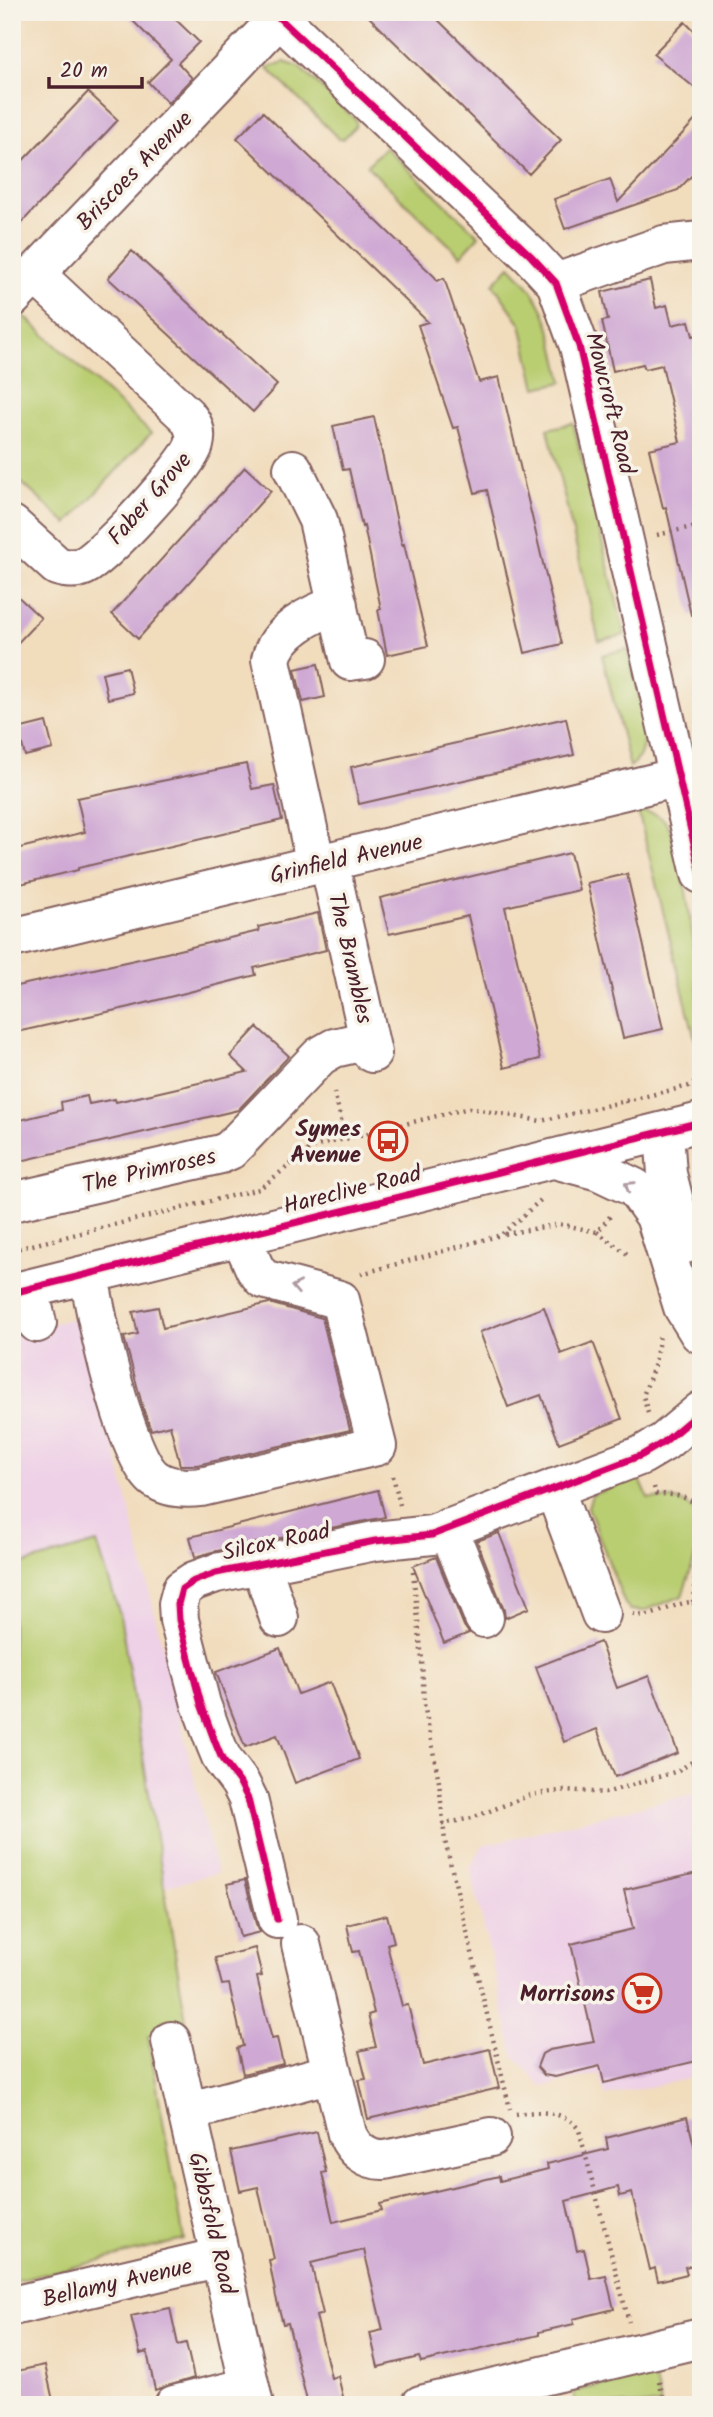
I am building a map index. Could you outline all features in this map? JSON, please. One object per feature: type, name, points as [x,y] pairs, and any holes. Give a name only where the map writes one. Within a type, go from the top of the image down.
[{"type":"street","name":"Mowcroft Road","points":[[279,14],[556,283],[579,346],[701,874]]},
{"type":"street","name":"Briscoes Avenue","points":[[24,286],[279,14]]},
{"type":"street","points":[[556,283],[664,245],[701,241]]},
{"type":"street","name":"Faber Grove","points":[[12,525],[57,566],[83,566],[101,554],[183,466],[194,447],[195,438],[194,428],[186,415],[24,286]]},
{"type":"street","points":[[293,469],[317,520],[351,661],[365,659]]},
{"type":"street","name":"The Brambles","points":[[338,605],[319,611],[301,622],[277,645],[271,660],[371,1047]]},
{"type":"street","name":"Grinfield Avenue","points":[[12,938],[680,777]]},
{"type":"street","name":"The Primroses","points":[[12,1202],[221,1154],[230,1150],[325,1053],[334,1048],[371,1047]]},
{"type":"street","name":"Hareclive Road","points":[[26,1302],[89,1275],[241,1237],[551,1177],[664,1132],[701,1122]]},
{"type":"street","points":[[664,1132],[667,1174],[700,1302],[700,1336]]},
{"type":"street","points":[[551,1177],[599,1171],[635,1188],[655,1216],[683,1307],[700,1336]]},
{"type":"street","points":[[89,1275],[94,1309],[135,1451],[154,1479],[184,1489],[201,1487],[377,1446],[347,1288],[263,1279],[255,1269],[241,1237]]},
{"type":"street","name":"Silcox Road","points":[[491,2137],[378,2160],[357,2150],[347,2134],[332,2073],[248,1799],[222,1759],[197,1692],[178,1611],[182,1589],[194,1581],[216,1573],[375,1541],[424,1537],[642,1455],[664,1442],[701,1412]]},
{"type":"street","points":[[554,1488],[601,1614]]},
{"type":"street","points":[[448,1528],[484,1618]]},
{"type":"street","name":"Silcox Road","points":[[261,1564],[279,1618]]},
{"type":"street","name":"Gibbsfold Road","points":[[171,2041],[252,2396]]},
{"type":"street","points":[[187,2112],[332,2073]]},
{"type":"street","name":"Bellamy Avenue","points":[[12,2306],[221,2258]]},
{"type":"street","points":[[422,2405],[701,2337]]},
{"type":"street","points":[[174,2405],[252,2396]]},
{"type":"path","points":[[625,542],[701,525]]},
{"type":"path","points":[[325,1053],[346,1139]]},
{"type":"path","points":[[626,1101],[689,1086],[701,1076]]},
{"type":"path","points":[[501,1235],[551,1177]]},
{"type":"path","points":[[597,1232],[615,1211]]},
{"type":"path","points":[[347,1288],[501,1235],[525,1228],[560,1224],[597,1232],[627,1252],[636,1263]]},
{"type":"path","points":[[648,1420],[643,1396],[654,1366],[660,1335],[658,1323]]},
{"type":"path","points":[[392,1467],[409,1537],[424,1704],[439,1782],[442,1824],[512,2115],[541,2111],[568,2119],[579,2130],[637,2353]]},
{"type":"path","points":[[701,1556],[695,1576],[693,1602],[701,1617]]},
{"type":"path","points":[[601,1614],[625,1611],[641,1617],[684,1602],[693,1602]]},
{"type":"path","points":[[442,1824],[472,1818],[530,1795],[566,1790],[605,1793],[678,1771],[701,1756]]},
{"type":"shaded area","points":[[83,1316],[217,1873],[164,1887],[187,2027],[148,2035],[184,2240],[12,2282],[12,1333]]},
{"type":"shaded area","points":[[701,1792],[701,2076],[605,2096],[599,2074],[542,2087],[514,2056],[470,1868],[483,1845]]},
{"type":"green space","points":[[284,62],[299,67],[356,120],[356,126],[343,139],[339,139],[267,68]]},
{"type":"green space","points":[[385,147],[479,236],[461,256],[367,166]]},
{"type":"green space","points":[[510,266],[534,294],[547,320],[563,382],[536,388],[521,324],[493,284]]},
{"type":"green space","points":[[21,313],[151,433],[67,524],[12,474],[12,322]]},
{"type":"green space","points":[[573,423],[625,635],[599,641],[548,429]]},
{"type":"green space","points":[[627,649],[639,694],[644,729],[639,757],[630,767],[602,655]]},
{"type":"green space","points":[[638,811],[654,814],[664,820],[679,858],[685,883],[698,988],[696,1043]]},
{"type":"green space","points":[[639,1477],[648,1498],[672,1499],[686,1504],[694,1512],[699,1534],[694,1561],[682,1596],[644,1611],[630,1610],[624,1602],[588,1507],[592,1495]]},
{"type":"green space","points":[[97,1543],[120,1615],[187,2027],[148,2036],[184,2240],[12,2282],[12,1567]]},
{"type":"green space","points":[[653,2372],[661,2405],[576,2405],[573,2392]]},
{"type":"building","points":[[124,12],[168,12],[199,42],[178,63],[192,78],[168,103],[148,82],[171,59]]},
{"type":"building","points":[[364,12],[430,12],[561,140],[529,174]]},
{"type":"building","points":[[685,22],[701,38],[701,93],[653,54]]},
{"type":"building","points":[[88,92],[118,120],[12,233],[12,172]]},
{"type":"building","points":[[263,112],[437,281],[444,278],[479,382],[499,377],[562,644],[525,653],[487,490],[475,493],[458,427],[453,428],[418,325],[428,322],[237,138]]},
{"type":"building","points":[[701,114],[701,166],[678,190],[565,229],[554,199],[610,179],[618,202]]},
{"type":"building","points":[[132,251],[277,385],[253,412],[108,278]]},
{"type":"building","points":[[650,280],[656,308],[667,305],[672,325],[689,321],[693,336],[701,334],[701,614],[691,615],[666,507],[663,508],[649,449],[680,442],[662,365],[645,369],[643,364],[613,371],[602,321],[608,320],[602,292]]},
{"type":"building","points":[[374,417],[402,545],[404,544],[428,646],[387,655],[378,610],[381,609],[364,526],[362,527],[349,469],[343,470],[333,426]]},
{"type":"building","points":[[245,467],[271,491],[138,639],[112,614]]},
{"type":"building","points":[[12,591],[41,618],[12,649]]},
{"type":"building","points":[[318,664],[325,697],[303,702],[295,669]]},
{"type":"building","points":[[127,667],[133,693],[108,699],[102,673]]},
{"type":"building","points":[[566,718],[574,755],[359,804],[351,767]]},
{"type":"building","points":[[46,722],[53,749],[25,756],[18,729]]},
{"type":"building","points":[[246,764],[252,789],[274,785],[282,820],[12,886],[12,850],[85,832],[77,798]]},
{"type":"building","points":[[570,853],[579,890],[505,907],[540,1059],[504,1068],[468,916],[389,934],[380,898]]},
{"type":"building","points":[[627,874],[663,1029],[623,1038],[587,883]]},
{"type":"building","points":[[318,913],[326,950],[254,968],[256,975],[12,1033],[12,987],[259,931],[258,927]]},
{"type":"building","points":[[257,1027],[289,1056],[238,1110],[12,1163],[12,1122],[62,1110],[61,1102],[87,1096],[89,1104],[115,1099],[116,1102],[247,1072],[230,1056]]},
{"type":"building","points":[[269,1303],[322,1318],[350,1430],[197,1465],[180,1465],[170,1425],[151,1430],[143,1408],[124,1337],[138,1334],[133,1312],[158,1307],[163,1328]]},
{"type":"building","points":[[544,1307],[561,1354],[593,1342],[622,1419],[559,1443],[541,1395],[508,1407],[480,1332]]},
{"type":"building","points":[[378,1490],[385,1517],[195,1557],[190,1537]]},
{"type":"building","points":[[499,1533],[529,1608],[505,1618],[477,1541]]},
{"type":"building","points":[[436,1557],[469,1633],[444,1643],[413,1566]]},
{"type":"building","points":[[600,1642],[617,1688],[649,1676],[678,1753],[615,1777],[597,1729],[564,1742],[536,1667]]},
{"type":"building","points":[[280,1648],[298,1694],[330,1682],[359,1759],[295,1783],[277,1735],[245,1747],[216,1672]]},
{"type":"building","name":"Morrisons","points":[[701,1872],[701,2060],[604,2083],[600,2066],[555,2077],[544,2075],[537,2067],[542,2054],[549,2050],[594,2042],[571,1944],[633,1929],[624,1890]]},
{"type":"building","points":[[245,1880],[260,1932],[240,1937],[227,1884]]},
{"type":"building","points":[[387,1915],[394,1942],[387,1944],[394,1975],[402,2006],[408,2005],[423,2065],[490,2049],[499,2088],[368,2119],[359,2080],[366,2079],[359,2051],[376,2047],[368,2015],[374,2013],[359,1951],[353,1952],[347,1925]]},
{"type":"building","points":[[255,1948],[262,1976],[257,1977],[264,2008],[272,2039],[277,2038],[283,2064],[243,2074],[237,2048],[243,2046],[229,1984],[222,1985],[215,1958]]},
{"type":"building","points":[[687,2117],[701,2173],[701,2263],[685,2267],[687,2274],[658,2281],[655,2268],[650,2270],[632,2193],[620,2196],[618,2187],[566,2201],[577,2251],[584,2249],[591,2279],[606,2276],[614,2309],[573,2319],[574,2324],[539,2332],[539,2335],[421,2362],[419,2357],[378,2367],[370,2333],[383,2330],[364,2250],[311,2263],[323,2314],[316,2316],[331,2378],[338,2376],[345,2405],[308,2405],[288,2323],[283,2324],[276,2297],[269,2260],[274,2259],[258,2187],[240,2191],[231,2151],[317,2132],[326,2172],[322,2173],[333,2222],[382,2210],[380,2204],[499,2176],[500,2181],[548,2169],[547,2164],[608,2149],[606,2138]]},
{"type":"building","points":[[170,2308],[178,2345],[186,2343],[194,2378],[155,2390],[147,2352],[140,2354],[131,2316]]},
{"type":"building","points":[[45,2365],[54,2405],[25,2405],[17,2371]]},
{"type":"cycle path","points":[[273,12],[531,256],[556,283],[579,346],[701,874]]},
{"type":"cycle path","points":[[12,1293],[701,1122]]},
{"type":"cycle path","points":[[277,1919],[248,1799],[222,1759],[201,1704],[179,1620],[178,1604],[182,1589],[194,1581],[216,1573],[375,1541],[432,1535],[642,1455],[664,1442],[701,1411]]},
{"type":"place","name":"Symes Avenue","points":[[388,1141]]},
{"type":"place","name":"Morrisons","points":[[642,1993]]}]
